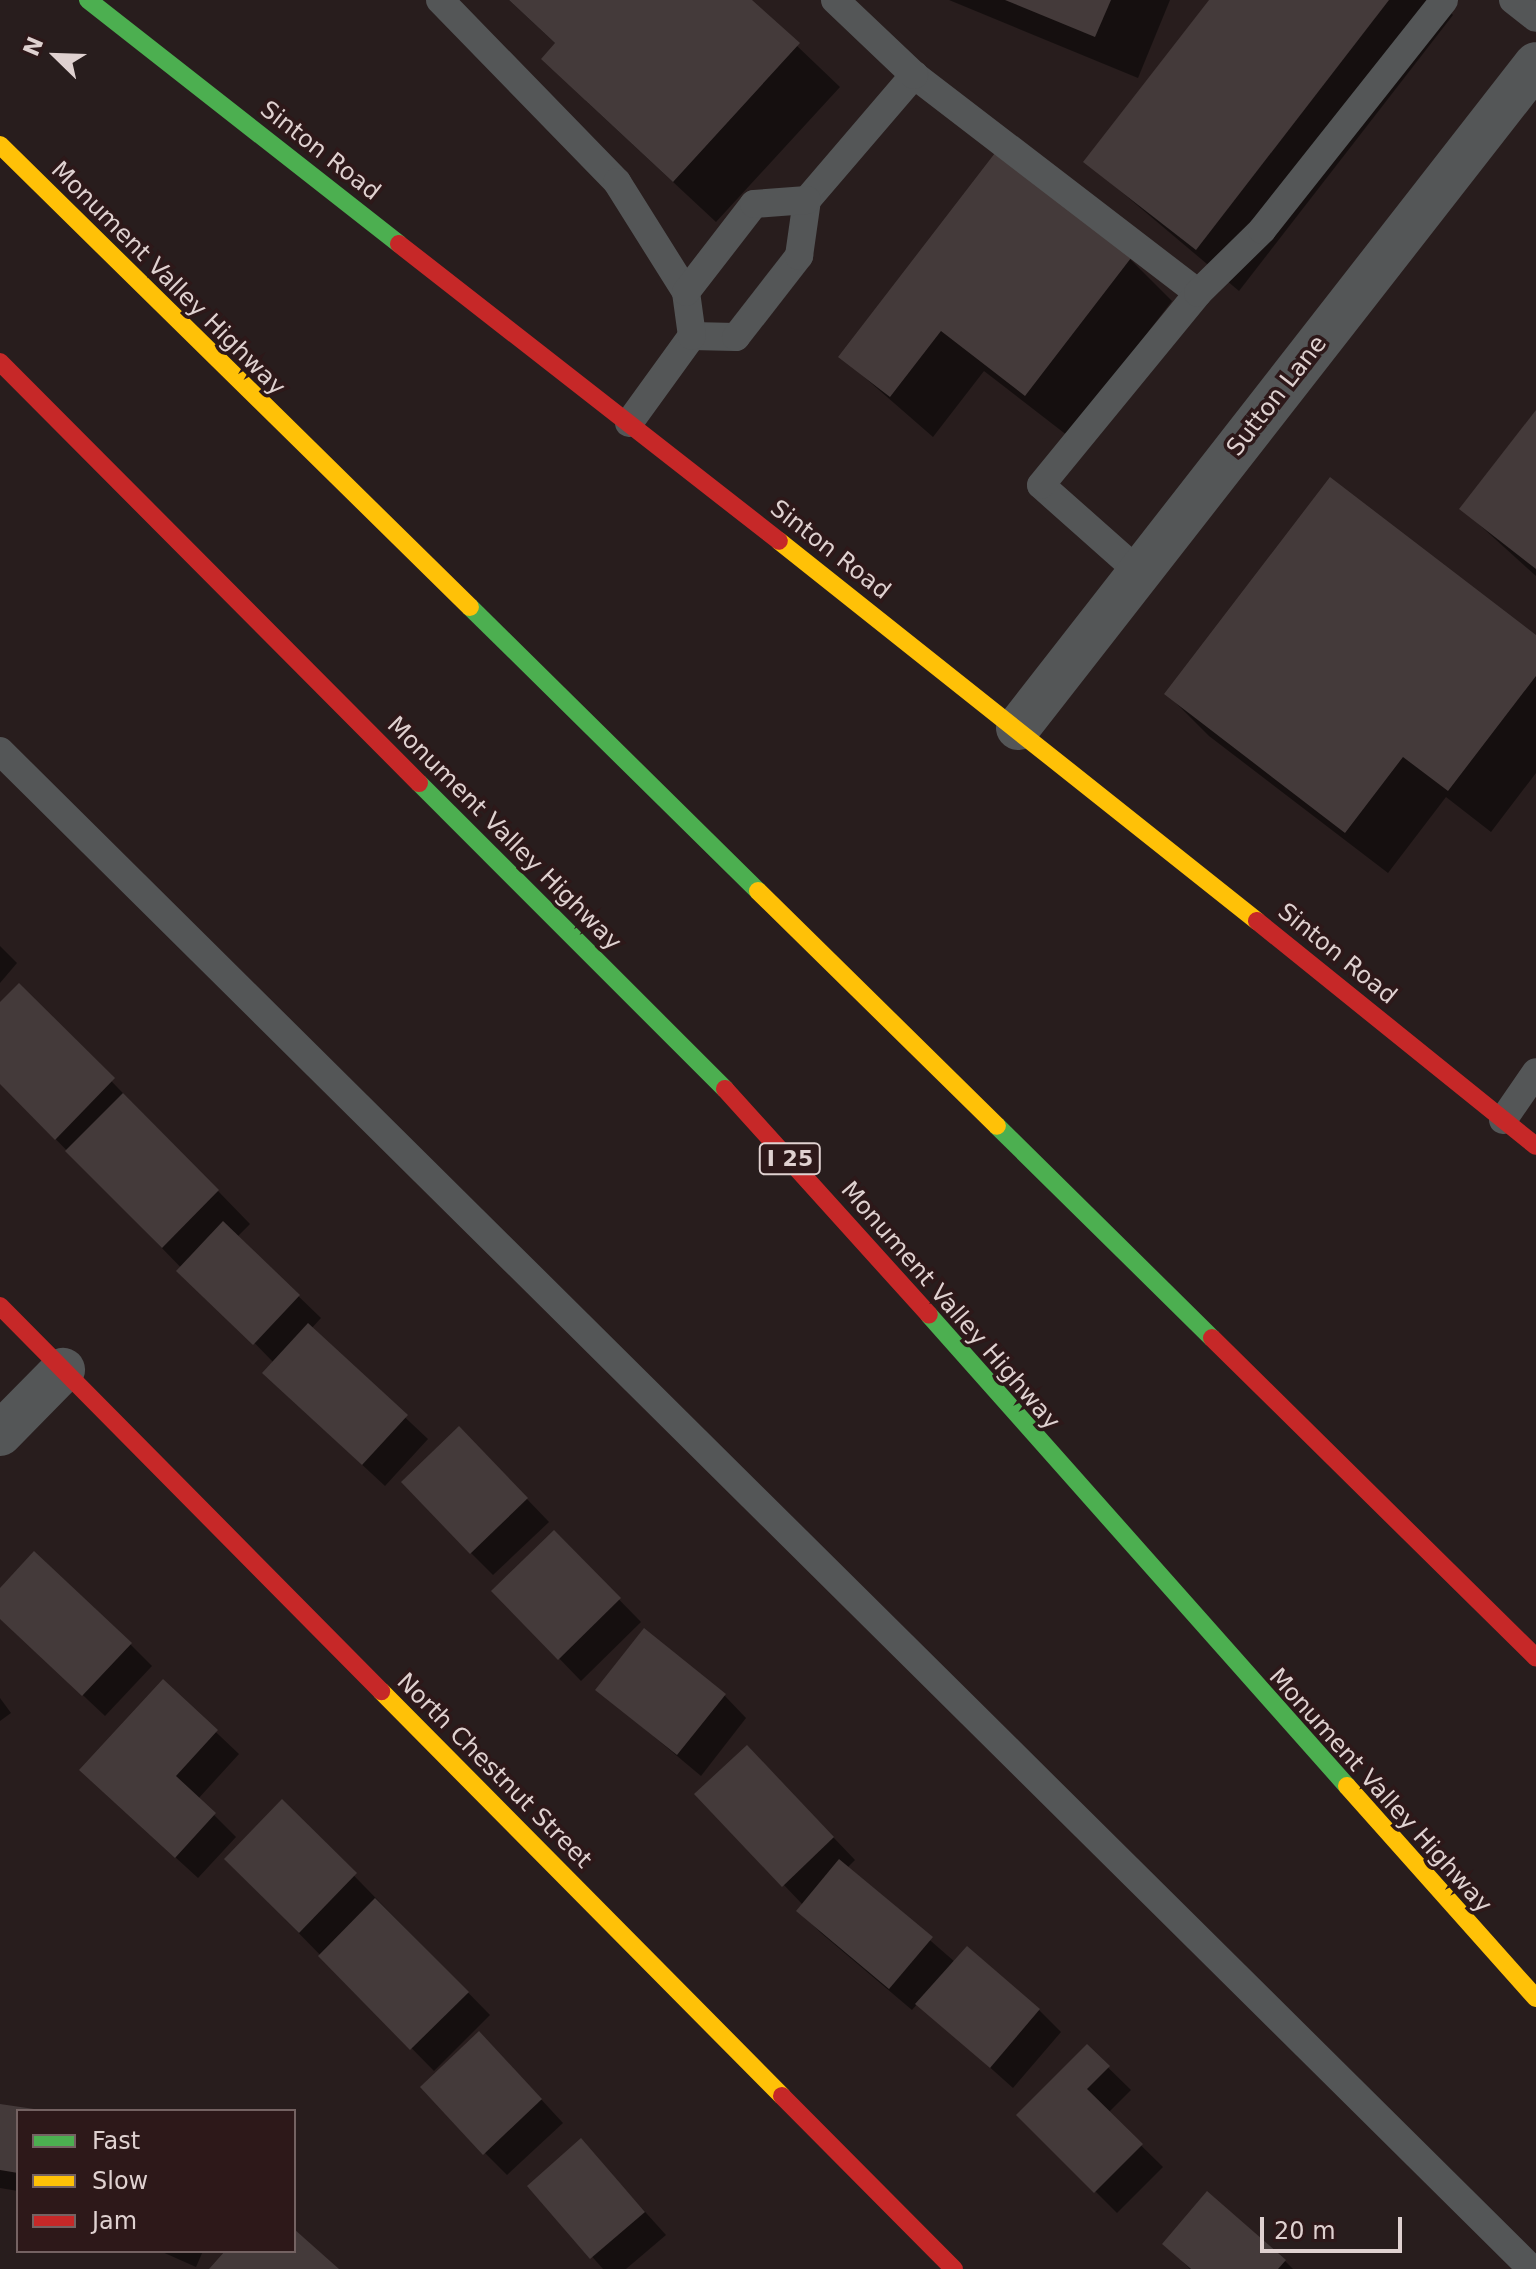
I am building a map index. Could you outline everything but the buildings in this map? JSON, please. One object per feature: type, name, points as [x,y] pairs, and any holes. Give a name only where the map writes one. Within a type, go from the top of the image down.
[{"type":"main road","name":"Sinton Road","points":[[88,0],[1018,728],[1536,1146]]},
{"type":"main road","name":"Monument Valley Highway","points":[[0,145],[1536,1657]]},
{"type":"main road","name":"Monument Valley Highway","points":[[0,362],[757,1122],[1536,1998]]},
{"type":"main road","name":"North Chestnut Street","points":[[0,1306],[954,2269]]},
{"type":"street","name":"Sutton Lane","points":[[1018,728],[1536,64]]},
{"type":"street","points":[[0,1434],[63,1370]]},
{"type":"lane","points":[[440,0],[617,182],[686,292],[692,336],[629,423]]},
{"type":"lane","points":[[835,0],[914,75],[1198,293]]},
{"type":"lane","points":[[1140,573],[1041,485],[1198,293],[1262,230],[1444,0]]},
{"type":"lane","points":[[1513,0],[1536,18]]},
{"type":"lane","points":[[692,336],[736,337],[799,256],[807,200],[914,75]]},
{"type":"lane","points":[[686,292],[754,204],[807,200]]},
{"type":"lane","points":[[0,751],[1532,2269]]},
{"type":"lane","points":[[1503,1120],[1536,1072]]},
{"type":"traffic: fast","points":[[88,0],[399,244]]},
{"type":"traffic: fast","points":[[470,607],[758,891]]},
{"type":"traffic: fast","points":[[419,783],[725,1089]]},
{"type":"traffic: fast","points":[[997,1126],[1212,1338]]},
{"type":"traffic: fast","points":[[929,1315],[1347,1786]]},
{"type":"traffic: slow","points":[[0,145],[470,607]]},
{"type":"traffic: slow","points":[[779,541],[1257,921]]},
{"type":"traffic: slow","points":[[758,891],[997,1126]]},
{"type":"traffic: slow","points":[[381,1691],[782,2096]]},
{"type":"traffic: slow","points":[[1347,1786],[1536,1998]]},
{"type":"traffic: jam","points":[[399,244],[779,541]]},
{"type":"traffic: jam","points":[[0,362],[419,783]]},
{"type":"traffic: jam","points":[[1257,921],[1536,1146]]},
{"type":"traffic: jam","points":[[725,1089],[929,1315]]},
{"type":"traffic: jam","points":[[0,1306],[381,1691]]},
{"type":"traffic: jam","points":[[1212,1338],[1536,1657]]},
{"type":"traffic: jam","points":[[782,2096],[954,2269]]}]
